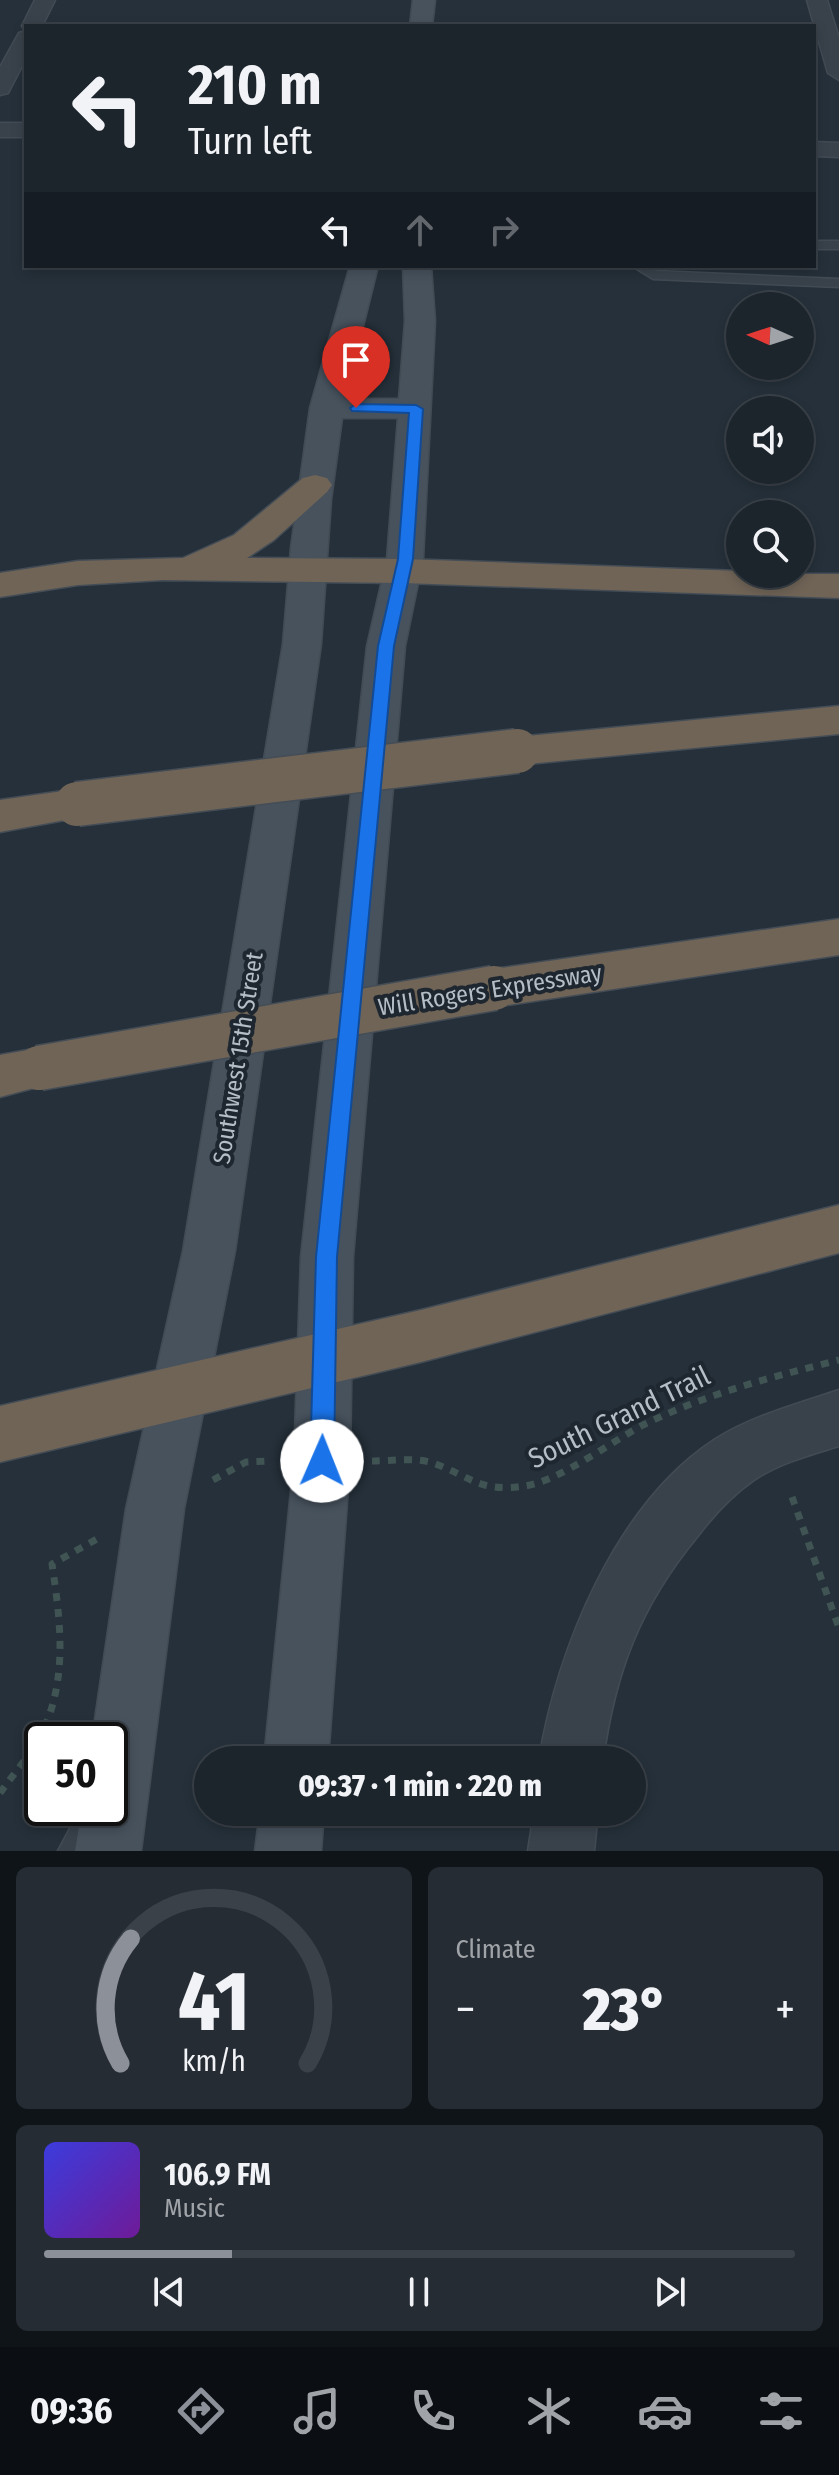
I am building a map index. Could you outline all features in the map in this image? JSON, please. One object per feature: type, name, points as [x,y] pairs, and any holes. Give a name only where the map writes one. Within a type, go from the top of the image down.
[{"type":"highway","points":[[163,569],[203,562],[238,548],[269,527],[315,485]]},
{"type":"highway","points":[[0,585],[78,573],[163,569],[403,571],[839,586]]},
{"type":"highway","points":[[0,816],[517,751],[839,720]]},
{"type":"highway","name":"Will Rogers Expressway","points":[[19,1072],[494,988],[839,937]]},
{"type":"highway","points":[[0,1434],[324,1359],[839,1229]]},
{"type":"main road","points":[[421,24],[424,0]]},
{"type":"main road","name":"Southwest 15th Street","points":[[119,1722],[155,1509],[209,1251],[297,675],[315,485],[326,408],[346,318],[363,268]]},
{"type":"main road","points":[[297,1746],[320,1498],[327,1257],[386,646],[403,571],[416,409],[420,321],[417,268]]},
{"type":"main road","points":[[326,408],[416,409]]},
{"type":"main road","name":"Southwest 15th Street","points":[[108,1826],[108,1851]]},
{"type":"main road","points":[[288,1851],[291,1826]]},
{"type":"street","points":[[33,24],[45,0]]},
{"type":"street","points":[[817,0],[839,73]]},
{"type":"street","points":[[0,88],[24,41]]},
{"type":"street","points":[[0,130],[24,130]]},
{"type":"street","points":[[816,149],[839,150]]},
{"type":"street","points":[[573,1746],[580,1699],[592,1657],[634,1569],[660,1534],[699,1491],[739,1457],[784,1436],[839,1418]]},
{"type":"street","points":[[561,1851],[564,1826]]},
{"type":"lane","points":[[816,245],[839,245]]},
{"type":"lane","points":[[641,268],[653,275],[839,283]]},
{"type":"lane","points":[[73,1851],[87,1826]]},
{"type":"path","name":"South Grand Trail","points":[[371,1461],[430,1462],[479,1486],[526,1486],[554,1475],[642,1426],[696,1401],[730,1388],[839,1360]]},
{"type":"path","points":[[200,1487],[246,1462],[276,1461]]},
{"type":"path","points":[[792,1497],[839,1628]]},
{"type":"path","points":[[0,1793],[39,1738],[53,1708],[60,1671],[62,1632],[52,1564],[83,1546]]},
{"type":"route","points":[[322,1461],[327,1257],[386,646],[405,559],[416,409],[356,408]]}]
